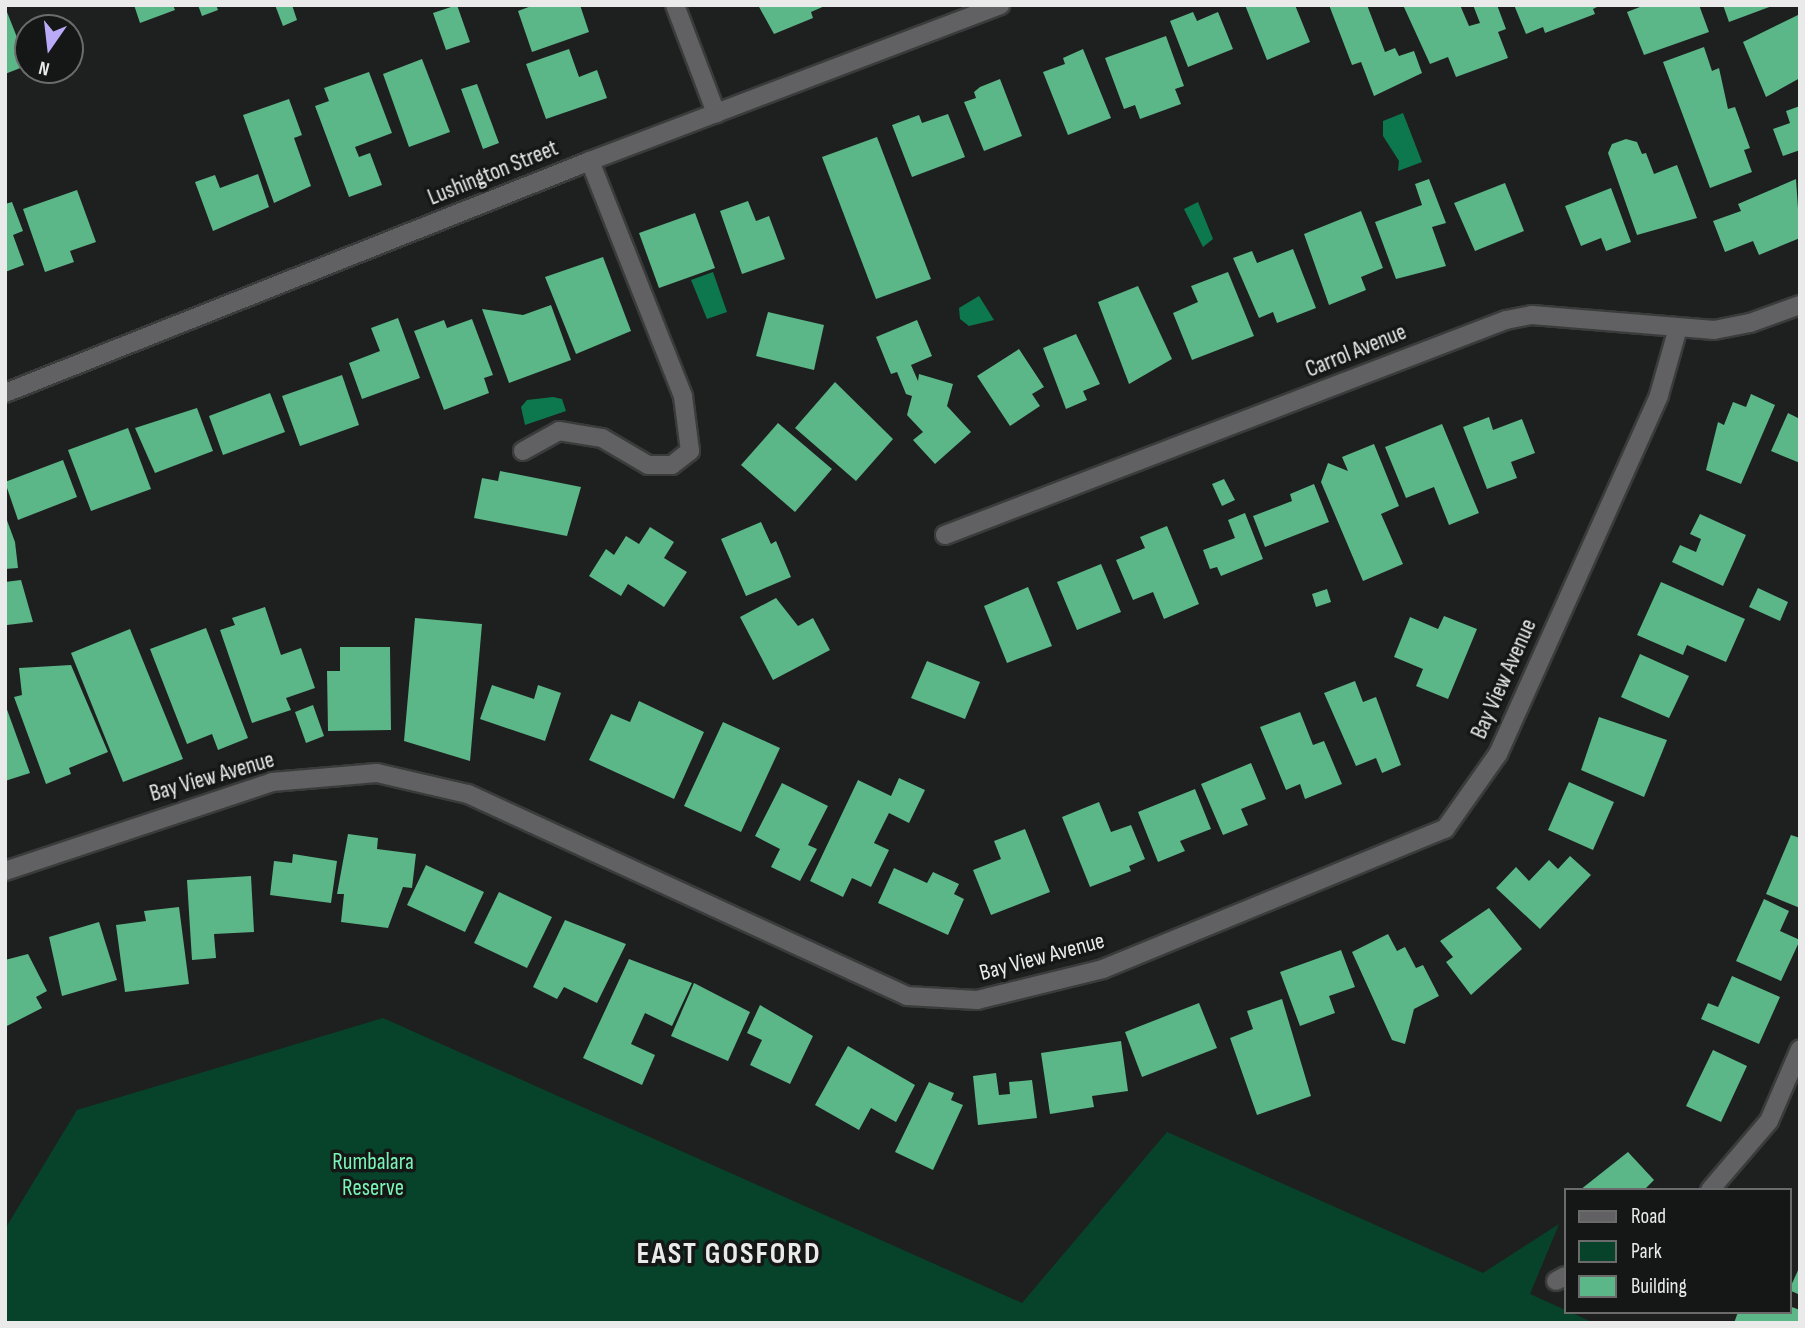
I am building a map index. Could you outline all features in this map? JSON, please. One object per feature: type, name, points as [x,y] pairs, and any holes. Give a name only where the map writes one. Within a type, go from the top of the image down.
[{"type":"street","points":[[675,5],[716,113]]},
{"type":"street","name":"Lushington Street","points":[[5,393],[590,161],[1000,5]]},
{"type":"street","points":[[523,451],[559,431],[602,438],[648,465],[672,465],[690,451],[683,396],[590,161]]},
{"type":"street","name":"Carrol Avenue","points":[[945,535],[1506,320],[1532,314],[1714,330],[1750,323],[1800,305]]},
{"type":"street","name":"Bay View Avenue","points":[[5,871],[272,782],[377,773],[468,794],[907,996],[977,1000],[1103,969],[1445,829],[1498,754],[1668,373],[1678,328]]},
{"type":"street","points":[[1712,1188],[1769,1121],[1800,1049]]},
{"type":"green space","name":"Rumbalara Reserve","points":[[383,1018],[1022,1303],[1167,1132],[1483,1273],[1559,1224],[1530,1294],[1563,1309],[1563,1314],[1574,1314],[1594,1323],[5,1323],[5,1229],[77,1110]]},
{"type":"shaded area","points":[[1403,113],[1422,162],[1398,171],[1399,161],[1383,136],[1383,121]]},
{"type":"shaded area","points":[[1198,202],[1213,239],[1203,247],[1184,209]]},
{"type":"shaded area","points":[[713,272],[727,312],[707,319],[691,280]]},
{"type":"shaded area","points":[[979,296],[994,320],[969,326],[960,319],[959,308]]},
{"type":"shaded area","points":[[553,397],[562,399],[566,411],[525,425],[521,407],[527,400]]},
{"type":"building","points":[[134,5],[173,5],[175,10],[140,23]]},
{"type":"building","points":[[198,5],[216,5],[218,10],[202,16]]},
{"type":"building","points":[[275,5],[292,5],[297,20],[283,26]]},
{"type":"building","points":[[457,5],[470,42],[446,50],[433,13]]},
{"type":"building","points":[[534,5],[580,5],[589,32],[532,52],[518,11]]},
{"type":"building","points":[[758,5],[827,5],[811,12],[813,18],[774,34]]},
{"type":"building","points":[[1245,5],[1295,5],[1310,42],[1267,60]]},
{"type":"building","points":[[1329,5],[1367,5],[1385,52],[1395,48],[1399,56],[1414,51],[1422,73],[1374,96],[1361,62],[1352,65]]},
{"type":"building","points":[[1403,5],[1460,5],[1469,26],[1480,23],[1473,5],[1497,5],[1506,29],[1498,32],[1508,58],[1456,77],[1448,57],[1430,64]]},
{"type":"building","points":[[1514,5],[1601,5],[1593,9],[1595,14],[1545,33],[1543,27],[1526,34]]},
{"type":"building","points":[[1645,5],[1699,5],[1709,32],[1644,55],[1627,12]]},
{"type":"building","points":[[1723,5],[1772,5],[1772,6],[1729,22]]},
{"type":"building","points":[[5,7],[14,30],[14,70],[5,74]]},
{"type":"building","points":[[1193,12],[1197,21],[1218,12],[1233,49],[1188,67],[1170,21]]},
{"type":"building","points":[[1800,14],[1800,78],[1766,97],[1743,42]]},
{"type":"building","points":[[1166,36],[1184,86],[1175,89],[1181,104],[1140,119],[1135,105],[1124,109],[1105,58]]},
{"type":"building","points":[[1704,47],[1712,71],[1719,68],[1728,109],[1735,107],[1750,148],[1744,150],[1752,172],[1710,188],[1663,62]]},
{"type":"building","points":[[569,49],[579,77],[597,70],[607,98],[546,119],[526,64]]},
{"type":"building","points":[[1083,49],[1111,118],[1068,135],[1043,72],[1065,64],[1063,58]]},
{"type":"building","points":[[422,59],[450,132],[409,147],[383,74]]},
{"type":"building","points":[[369,72],[392,133],[355,147],[359,157],[370,153],[382,185],[349,197],[315,106],[329,101],[324,88]]},
{"type":"building","points":[[1000,79],[1022,136],[984,151],[964,102],[976,98],[974,92],[980,87]]},
{"type":"building","points":[[477,84],[499,143],[483,149],[461,89]]},
{"type":"building","points":[[289,99],[302,135],[294,138],[311,186],[274,203],[243,115]]},
{"type":"building","points":[[1800,106],[1800,150],[1783,156],[1773,129],[1790,123],[1786,111]]},
{"type":"building","points":[[948,114],[965,157],[912,177],[892,125],[919,115],[922,123]]},
{"type":"building","points":[[877,137],[931,279],[876,299],[822,157]]},
{"type":"building","points":[[1626,139],[1637,142],[1642,154],[1646,153],[1654,174],[1677,165],[1697,218],[1637,235],[1608,153],[1612,144]]},
{"type":"building","points":[[258,174],[269,207],[213,231],[195,182],[215,175],[220,188]]},
{"type":"building","points":[[1429,179],[1446,223],[1432,227],[1446,266],[1396,279],[1375,222],[1422,205],[1415,184]]},
{"type":"building","points":[[1796,179],[1800,238],[1759,255],[1753,241],[1725,252],[1713,221],[1741,211],[1738,204]]},
{"type":"building","points":[[1505,183],[1524,231],[1475,251],[1454,203]]},
{"type":"building","points":[[1611,188],[1631,242],[1606,251],[1601,238],[1581,246],[1565,206]]},
{"type":"building","points":[[77,190],[96,242],[70,251],[74,262],[45,272],[23,209]]},
{"type":"building","points":[[748,201],[756,221],[769,216],[785,259],[742,274],[720,211]]},
{"type":"building","points":[[12,202],[23,231],[13,235],[24,265],[5,272],[5,204]]},
{"type":"building","points":[[1361,211],[1383,268],[1361,277],[1366,290],[1329,305],[1304,234]]},
{"type":"building","points":[[695,213],[715,268],[659,288],[639,233]]},
{"type":"building","points":[[1293,249],[1316,308],[1277,323],[1273,312],[1259,318],[1233,258],[1252,251],[1257,263]]},
{"type":"building","points":[[603,257],[631,331],[576,354],[545,277]]},
{"type":"building","points":[[1228,272],[1254,336],[1192,360],[1173,313],[1198,302],[1191,286]]},
{"type":"building","points":[[1138,286],[1172,359],[1129,384],[1098,302]]},
{"type":"building","points":[[551,305],[571,360],[509,383],[482,309],[523,315]]},
{"type":"building","points":[[768,312],[824,325],[814,370],[756,356]]},
{"type":"building","points":[[398,318],[420,378],[362,399],[349,363],[380,351],[371,328]]},
{"type":"building","points":[[472,319],[493,375],[484,378],[489,393],[444,410],[414,331],[444,320],[447,328]]},
{"type":"building","points":[[917,320],[932,356],[911,365],[918,381],[919,374],[953,384],[947,406],[971,432],[935,464],[913,440],[923,432],[907,415],[912,396],[906,394],[897,372],[891,374],[876,337]]},
{"type":"building","points":[[1076,334],[1100,384],[1083,391],[1087,400],[1066,409],[1043,348]]},
{"type":"building","points":[[1019,349],[1044,387],[1032,394],[1040,406],[1010,426],[977,376]]},
{"type":"building","points":[[342,375],[359,425],[300,446],[282,396]]},
{"type":"building","points":[[835,382],[893,439],[856,481],[795,428]]},
{"type":"building","points":[[270,393],[285,432],[223,455],[209,416]]},
{"type":"building","points":[[1751,394],[1775,405],[1741,484],[1706,470],[1718,422],[1724,425],[1733,402],[1746,407]]},
{"type":"building","points":[[197,408],[213,451],[155,473],[135,428]]},
{"type":"building","points":[[1788,413],[1800,419],[1800,463],[1771,451]]},
{"type":"building","points":[[1489,417],[1493,430],[1522,419],[1535,453],[1511,462],[1517,478],[1487,489],[1463,427]]},
{"type":"building","points":[[778,423],[832,469],[795,512],[741,465]]},
{"type":"building","points":[[1442,424],[1479,513],[1449,525],[1434,487],[1406,498],[1385,447]]},
{"type":"building","points":[[128,428],[151,489],[91,511],[68,450]]},
{"type":"building","points":[[1374,444],[1399,506],[1381,514],[1403,564],[1363,581],[1321,482],[1328,463],[1348,471],[1342,457]]},
{"type":"building","points":[[63,460],[77,497],[18,520],[5,482]]},
{"type":"building","points":[[500,471],[581,487],[567,536],[474,518],[482,478],[498,481]]},
{"type":"building","points":[[1224,479],[1235,500],[1222,506],[1212,484]]},
{"type":"building","points":[[1314,484],[1329,522],[1265,547],[1253,516],[1292,501],[1290,494]]},
{"type":"building","points":[[1245,513],[1263,559],[1221,576],[1217,567],[1210,569],[1203,550],[1235,538],[1228,520]]},
{"type":"building","points":[[1700,514],[1746,535],[1723,586],[1672,562],[1680,545],[1696,552],[1701,539],[1690,534]]},
{"type":"building","points":[[5,515],[15,542],[18,568],[5,569]]},
{"type":"building","points":[[761,522],[771,544],[776,541],[791,577],[746,596],[721,539]]},
{"type":"building","points":[[1167,526],[1199,604],[1164,619],[1153,592],[1133,600],[1116,560],[1145,548],[1140,537]]},
{"type":"building","points":[[650,527],[674,542],[664,558],[687,572],[664,607],[628,584],[621,596],[589,576],[606,549],[614,555],[626,536],[639,544]]},
{"type":"building","points":[[1101,564],[1121,612],[1077,630],[1057,582]]},
{"type":"building","points":[[21,580],[33,622],[7,625],[5,582]]},
{"type":"building","points":[[1661,582],[1745,619],[1726,662],[1687,645],[1683,655],[1637,635]]},
{"type":"building","points":[[1028,587],[1052,646],[1007,663],[984,606]]},
{"type":"building","points":[[1758,588],[1788,602],[1780,621],[1749,607]]},
{"type":"building","points":[[1327,589],[1331,602],[1316,607],[1312,594]]},
{"type":"building","points":[[776,598],[798,626],[813,618],[830,650],[773,680],[740,617]]},
{"type":"building","points":[[265,607],[281,655],[301,648],[315,688],[286,698],[291,710],[252,723],[220,630],[235,625],[232,618]]},
{"type":"building","points":[[1444,616],[1477,629],[1448,699],[1416,686],[1423,669],[1394,657],[1410,617],[1438,629]]},
{"type":"building","points":[[415,618],[482,624],[470,761],[404,741]]},
{"type":"building","points":[[206,628],[248,738],[218,750],[212,734],[187,744],[150,649]]},
{"type":"building","points":[[130,629],[183,759],[123,782],[71,653]]},
{"type":"building","points":[[340,647],[390,647],[391,730],[328,731],[327,671],[340,671]]},
{"type":"building","points":[[1640,654],[1689,676],[1669,718],[1621,697]]},
{"type":"building","points":[[927,661],[980,682],[965,719],[911,698]]},
{"type":"building","points":[[71,665],[108,752],[69,768],[71,774],[46,784],[14,697],[22,695],[19,668]]},
{"type":"building","points":[[1355,681],[1363,702],[1376,697],[1401,765],[1382,773],[1376,758],[1356,766],[1324,693]]},
{"type":"building","points":[[492,685],[534,699],[538,685],[561,693],[545,741],[480,719]]},
{"type":"building","points":[[639,701],[704,732],[674,799],[589,760],[611,714],[630,722]]},
{"type":"building","points":[[5,704],[30,773],[5,781]]},
{"type":"building","points":[[313,705],[324,736],[306,743],[295,712]]},
{"type":"building","points":[[1300,712],[1313,745],[1324,741],[1342,784],[1305,799],[1300,784],[1286,790],[1260,727]]},
{"type":"building","points":[[1599,717],[1667,740],[1644,797],[1581,770]]},
{"type":"building","points":[[723,722],[780,748],[741,832],[684,806]]},
{"type":"building","points":[[1251,763],[1266,799],[1241,809],[1248,825],[1223,835],[1201,784]]},
{"type":"building","points":[[899,778],[925,790],[909,823],[889,813],[874,843],[889,850],[871,887],[852,878],[843,897],[810,881],[858,780],[891,796]]},
{"type":"building","points":[[1569,782],[1614,802],[1593,850],[1548,830]]},
{"type":"building","points":[[782,783],[828,806],[808,845],[817,849],[800,881],[771,867],[780,849],[755,836]]},
{"type":"building","points":[[1195,789],[1211,829],[1180,841],[1185,851],[1158,862],[1138,812]]},
{"type":"building","points":[[1099,802],[1111,832],[1131,825],[1145,859],[1129,866],[1131,871],[1090,887],[1062,817]]},
{"type":"building","points":[[1025,829],[1050,892],[991,915],[973,870],[1001,859],[994,841]]},
{"type":"building","points":[[348,834],[378,838],[377,849],[416,854],[412,888],[403,887],[388,928],[341,922],[344,894],[337,894]]},
{"type":"building","points":[[1791,835],[1800,838],[1800,908],[1766,894]]},
{"type":"building","points":[[293,854],[337,861],[331,903],[270,895],[274,861],[292,863]]},
{"type":"building","points":[[1570,856],[1591,875],[1540,929],[1496,888],[1516,867],[1529,881],[1549,860],[1558,869]]},
{"type":"building","points":[[426,865],[484,892],[465,932],[407,905]]},
{"type":"building","points":[[894,868],[927,883],[933,872],[959,884],[954,894],[964,899],[948,935],[878,903]]},
{"type":"building","points":[[251,876],[254,932],[214,934],[216,958],[192,960],[187,880]]},
{"type":"building","points":[[499,892],[552,917],[527,968],[474,943]]},
{"type":"building","points":[[1764,899],[1789,911],[1780,931],[1800,940],[1781,981],[1736,961]]},
{"type":"building","points":[[179,907],[189,984],[125,992],[116,925],[146,921],[144,911]]},
{"type":"building","points":[[1489,908],[1522,949],[1471,995],[1446,962],[1453,957],[1440,941]]},
{"type":"building","points":[[565,920],[626,944],[597,1003],[564,987],[557,999],[533,987]]},
{"type":"building","points":[[99,922],[117,980],[62,996],[49,937]]},
{"type":"building","points":[[1388,934],[1397,951],[1405,947],[1416,968],[1423,965],[1439,996],[1414,1009],[1405,1044],[1392,1040],[1352,952]]},
{"type":"building","points":[[1341,950],[1355,987],[1329,996],[1335,1013],[1300,1026],[1280,972]]},
{"type":"building","points":[[28,954],[47,991],[36,997],[42,1008],[5,1027],[5,960]]},
{"type":"building","points":[[629,959],[692,983],[672,1026],[645,1013],[631,1044],[655,1055],[642,1085],[583,1058]]},
{"type":"building","points":[[1732,976],[1780,997],[1759,1044],[1701,1019],[1708,1003],[1718,1007]]},
{"type":"building","points":[[694,983],[750,1012],[728,1061],[671,1036]]},
{"type":"building","points":[[1282,999],[1311,1096],[1257,1115],[1230,1038],[1253,1029],[1247,1011]]},
{"type":"building","points":[[1199,1003],[1217,1048],[1142,1077],[1125,1032]]},
{"type":"building","points":[[760,1005],[813,1036],[790,1084],[750,1065],[762,1040],[747,1033]]},
{"type":"building","points":[[1121,1041],[1128,1091],[1092,1096],[1094,1107],[1050,1114],[1041,1053]]},
{"type":"building","points":[[848,1046],[915,1085],[896,1122],[871,1108],[859,1130],[815,1105]]},
{"type":"building","points":[[1713,1050],[1747,1066],[1721,1122],[1686,1106]]},
{"type":"building","points":[[996,1073],[999,1095],[1010,1094],[1009,1082],[1032,1080],[1037,1118],[978,1125],[973,1076]]},
{"type":"building","points":[[929,1082],[954,1093],[951,1100],[963,1105],[933,1170],[895,1152]]},
{"type":"building","points":[[1628,1152],[1654,1180],[1646,1188],[1583,1188]]},
{"type":"building","points":[[1800,1266],[1800,1295],[1791,1291]]},
{"type":"building","points":[[1791,1307],[1800,1310],[1800,1323],[1734,1323],[1737,1314],[1791,1314]]},
{"type":"district","name":"EAST GOSFORD","points":[[729,1254]]}]
